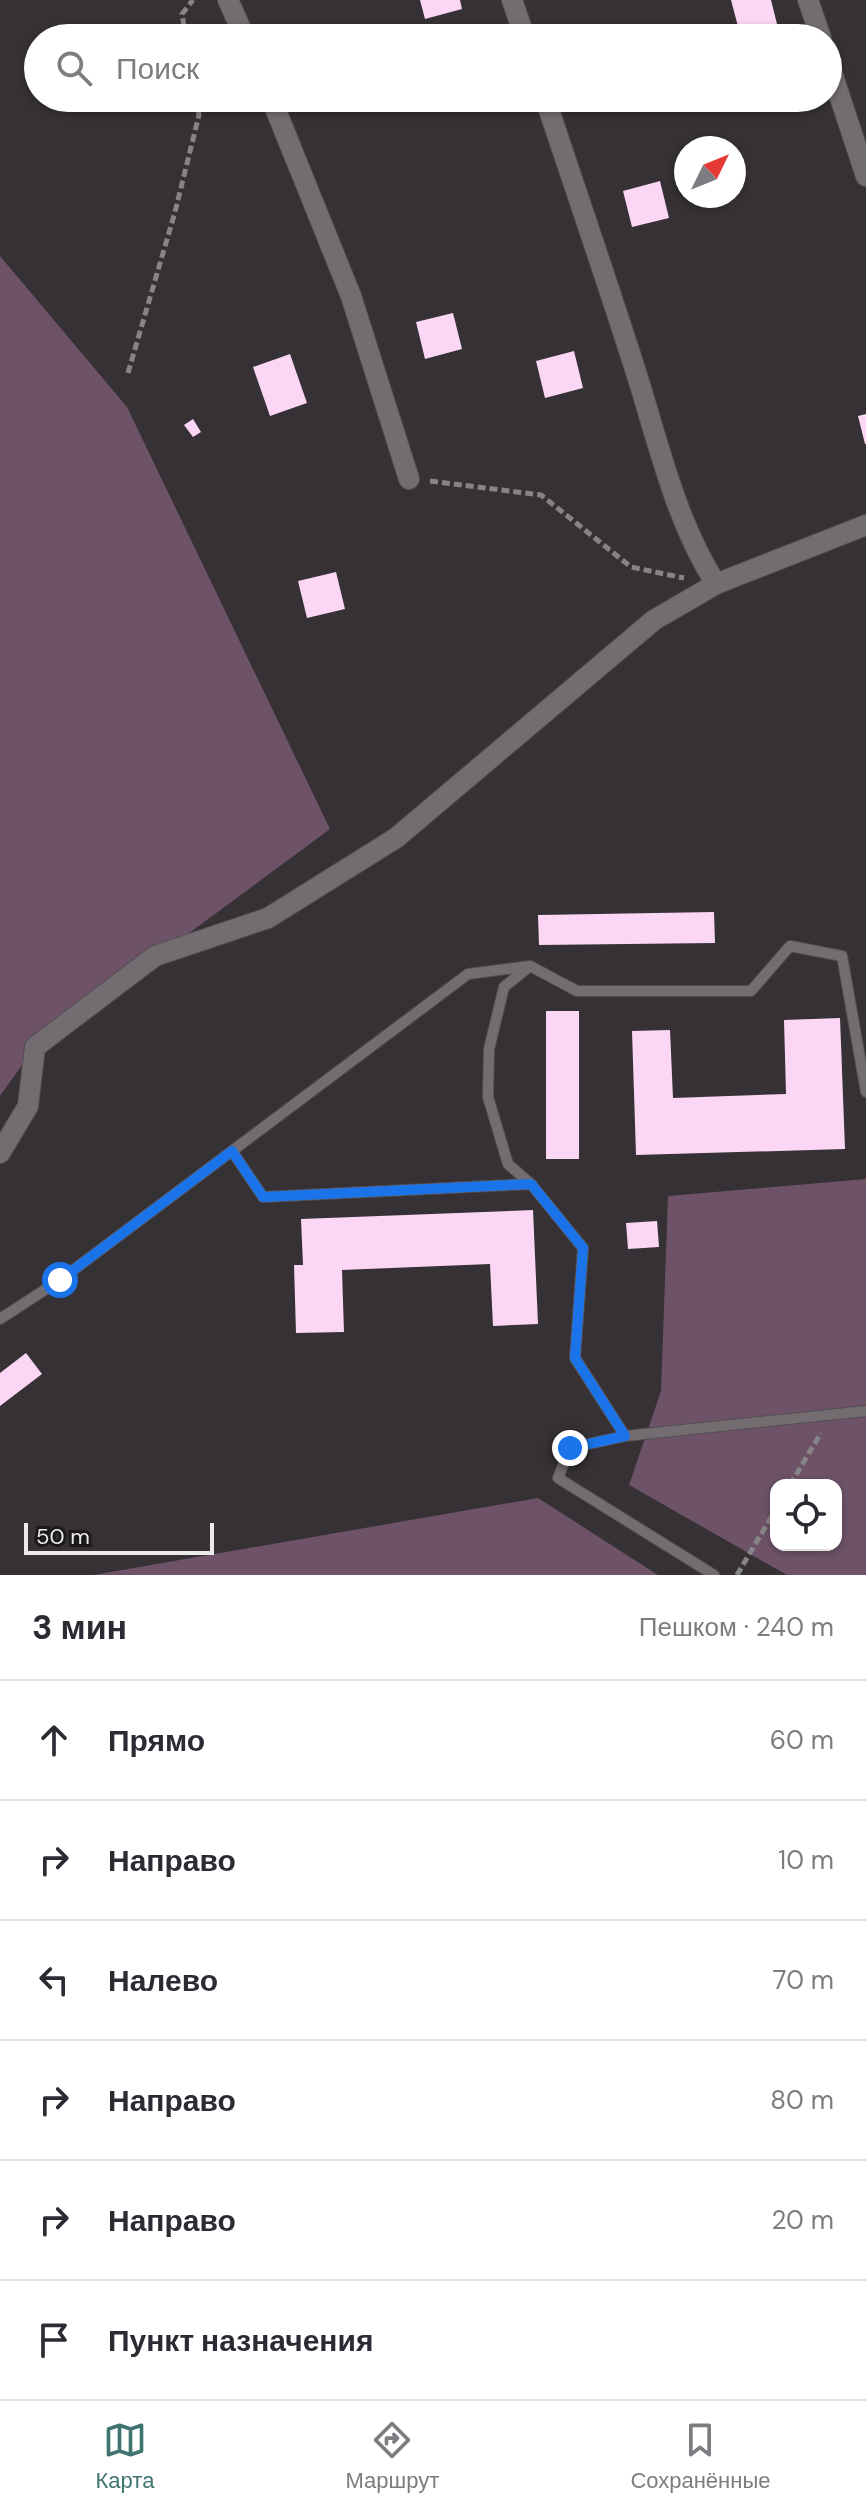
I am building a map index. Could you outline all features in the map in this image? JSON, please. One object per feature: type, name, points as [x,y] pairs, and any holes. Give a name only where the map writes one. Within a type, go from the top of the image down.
[{"type":"street","points":[[228,0],[239,24]]},
{"type":"street","points":[[512,0],[520,24]]},
{"type":"street","points":[[808,0],[816,24]]},
{"type":"street","points":[[842,103],[866,176]]},
{"type":"street","points":[[277,112],[351,296],[409,479]]},
{"type":"street","points":[[550,112],[678,505],[700,559],[716,584]]},
{"type":"street","points":[[0,1153],[28,1106],[35,1047],[155,956],[268,918],[396,838],[654,620],[716,584],[866,525]]},
{"type":"lane","points":[[0,1319],[60,1280],[468,974],[530,966],[577,991],[751,991],[790,946],[842,956],[866,1092]]},
{"type":"lane","points":[[530,966],[504,987],[489,1049],[488,1097],[508,1164],[531,1184],[583,1248],[575,1358],[625,1436]]},
{"type":"lane","points":[[232,1151],[263,1197],[531,1184]]},
{"type":"lane","points":[[714,1575],[558,1478],[570,1448],[625,1436],[866,1411]]},
{"type":"path","points":[[184,24],[182,14],[193,0]]},
{"type":"path","points":[[128,373],[175,212],[198,112]]},
{"type":"path","points":[[409,479],[541,495],[631,567],[716,584]]},
{"type":"path","points":[[794,1479],[831,1415]]},
{"type":"path","points":[[737,1575],[770,1519]]},
{"type":"shaded area","points":[[0,256],[127,407],[330,829],[35,1047],[0,1096]]},
{"type":"shaded area","points":[[866,1179],[866,1575],[787,1575],[629,1485],[661,1391],[668,1196]]},
{"type":"shaded area","points":[[538,1498],[658,1575],[93,1575]]},
{"type":"building","points":[[420,0],[460,0],[462,9],[425,19]]},
{"type":"building","points":[[731,0],[771,0],[777,24],[737,24]]},
{"type":"building","points":[[660,181],[669,218],[632,227],[623,191]]},
{"type":"building","points":[[453,313],[462,349],[425,359],[416,322]]},
{"type":"building","points":[[574,351],[583,388],[545,398],[536,361]]},
{"type":"building","points":[[290,354],[307,403],[270,416],[253,367]]},
{"type":"building","points":[[866,414],[866,444],[865,444],[858,416]]},
{"type":"building","points":[[193,419],[201,432],[193,437],[184,425]]},
{"type":"building","points":[[336,572],[345,609],[307,618],[298,581]]},
{"type":"building","points":[[714,912],[715,943],[539,945],[538,915]]},
{"type":"building","points":[[546,1011],[579,1011],[579,1159],[546,1159]]},
{"type":"building","points":[[840,1018],[845,1149],[636,1155],[632,1031],[670,1030],[673,1098],[786,1094],[784,1020]]},
{"type":"building","points":[[533,1210],[538,1324],[493,1326],[490,1264],[342,1270],[344,1332],[296,1333],[294,1265],[303,1265],[301,1219]]},
{"type":"building","points":[[657,1221],[659,1247],[628,1249],[626,1223]]},
{"type":"building","points":[[26,1353],[42,1374],[0,1406],[0,1373]]},
{"type":"route","points":[[60,1280],[232,1151],[263,1197],[531,1184],[583,1248],[575,1358],[625,1436],[570,1448]]}]
